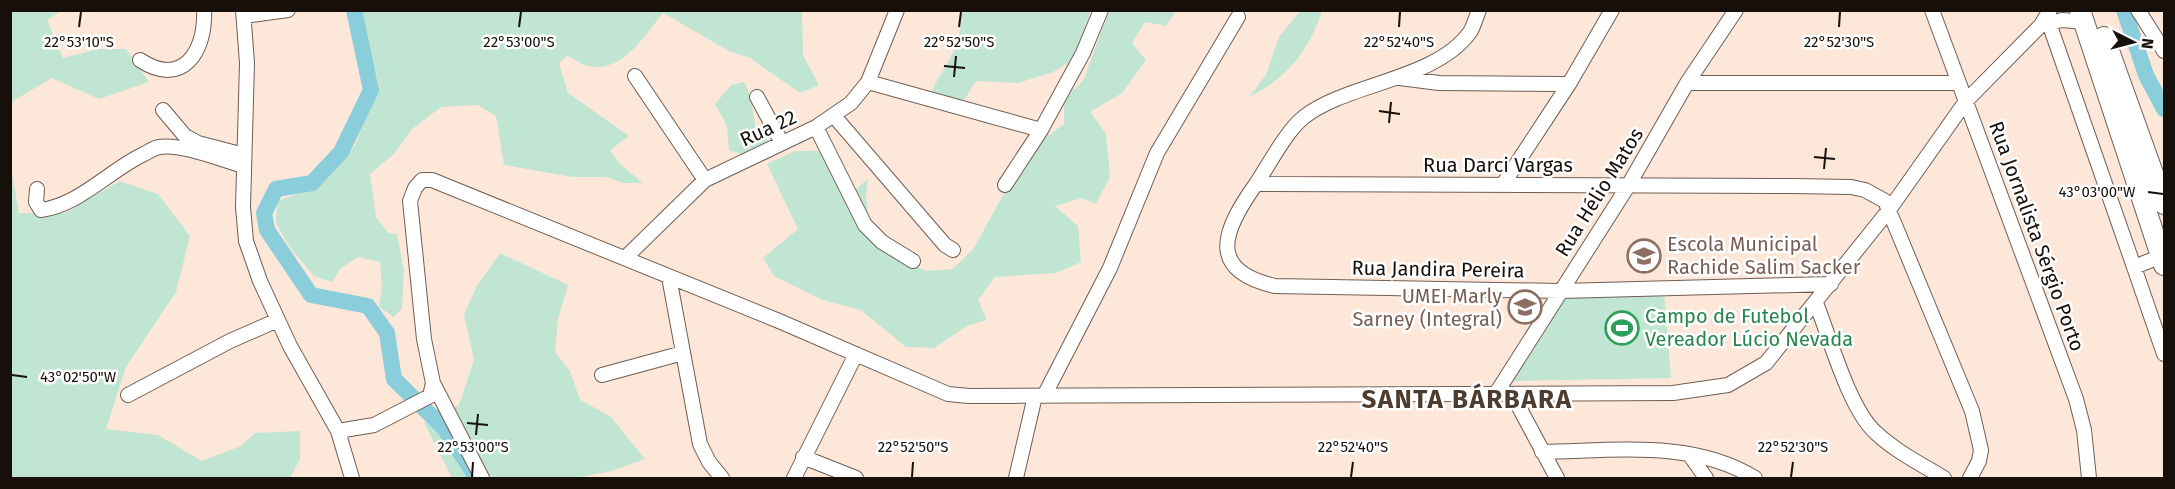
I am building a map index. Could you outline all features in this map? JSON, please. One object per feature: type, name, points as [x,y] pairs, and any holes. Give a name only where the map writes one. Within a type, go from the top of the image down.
[{"type":"highway","points":[[2086,14],[2164,200]]},
{"type":"highway","points":[[2086,14],[2163,260]]},
{"type":"street","points":[[140,60],[161,70],[173,71],[183,67],[195,54],[205,21],[204,10]]},
{"type":"street","points":[[288,10],[243,13],[247,63],[243,207],[246,241],[278,320],[338,431],[352,478]]},
{"type":"street","name":"Rua 22","points":[[625,258],[705,180],[816,126],[851,103],[868,82],[897,10]]},
{"type":"street","points":[[1005,185],[1041,130],[1083,53],[1101,10]]},
{"type":"street","points":[[1256,184],[1303,118],[1344,96],[1400,78],[1449,52],[1470,32],[1479,10]]},
{"type":"street","points":[[1504,183],[1569,84],[1612,10]]},
{"type":"street","name":"Rua Hélio Matos","points":[[1495,395],[1628,186],[1687,83],[1736,10]]},
{"type":"street","name":"Rua Jornalista Sérgio Porto","points":[[1932,10],[2076,399],[2085,430],[2090,478]]},
{"type":"street","points":[[2138,10],[2164,51]]},
{"type":"street","points":[[482,478],[423,397],[424,339],[410,201],[415,188],[422,180],[432,180],[449,185],[948,394],[1040,396],[1248,393],[1513,396],[1673,393],[1728,385],[1766,363],[1889,210],[1966,101],[2047,20],[2062,21],[2086,14]]},
{"type":"street","points":[[1016,478],[1040,396],[1110,268],[1157,153],[1238,17]]},
{"type":"street","points":[[2047,20],[2164,354]]},
{"type":"street","points":[[635,76],[705,180]]},
{"type":"street","points":[[1400,78],[1439,83],[1569,84]]},
{"type":"street","points":[[868,82],[1041,130]]},
{"type":"street","points":[[1687,83],[1958,83]]},
{"type":"street","points":[[757,97],[782,143]]},
{"type":"street","points":[[163,110],[185,136],[244,161]]},
{"type":"street","points":[[834,116],[945,245],[953,250]]},
{"type":"street","points":[[816,126],[865,225],[882,242],[913,261]]},
{"type":"street","points":[[37,189],[36,202],[41,210],[50,209],[88,189],[129,161],[158,147],[244,161]]},
{"type":"street","name":"Rua Darci Vargas","points":[[1256,184],[1504,183],[1851,187],[1876,194],[1885,201],[1889,210]]},
{"type":"street","name":"Rua Jandira Pereira","points":[[1256,184],[1229,227],[1228,247],[1231,263],[1243,275],[1275,286],[1561,291],[1831,284]]},
{"type":"street","points":[[1889,210],[1972,411],[1981,450],[1979,461],[1970,478]]},
{"type":"street","points":[[2134,267],[2163,260]]},
{"type":"street","points":[[669,277],[700,444],[709,462],[722,478]]},
{"type":"street","points":[[1816,303],[1859,412],[1874,431],[1897,450],[1944,478]]},
{"type":"street","points":[[128,395],[230,341],[278,320]]},
{"type":"street","points":[[602,375],[683,353]]},
{"type":"street","points":[[794,478],[856,354]]},
{"type":"street","points":[[1513,396],[1557,478]]},
{"type":"street","points":[[338,431],[374,425],[423,397]]},
{"type":"street","points":[[1542,452],[1669,451],[1731,465],[1753,477]]},
{"type":"street","points":[[1689,454],[1706,478]]},
{"type":"street","points":[[803,457],[856,478]]},
{"type":"street","points":[[1734,478],[1753,477]]},
{"type":"green space","points":[[11,11],[61,11],[47,20],[63,58],[98,49],[126,49],[149,82],[99,99],[52,78],[13,101],[11,111]]},
{"type":"green space","points":[[360,11],[802,11],[803,55],[819,85],[800,93],[750,58],[729,51],[663,13],[634,48],[616,62],[591,67],[567,56],[559,63],[568,93],[629,136],[610,150],[620,164],[643,183],[623,183],[607,177],[573,177],[504,165],[496,116],[478,105],[441,107],[412,129],[394,154],[370,174],[376,217],[388,233],[397,234],[404,271],[402,308],[394,317],[379,307],[382,288],[380,262],[358,257],[341,268],[332,282],[314,276],[289,246],[276,223],[277,201],[312,189],[329,177],[355,145],[379,85]]},
{"type":"green space","points":[[965,11],[1091,11],[1073,60],[1053,72],[1018,83],[976,81],[961,105],[930,95],[955,48],[961,15]]},
{"type":"green space","points":[[1109,11],[1176,11],[1166,26],[1145,22],[1132,43],[1146,60],[1122,93],[1090,112],[1106,134],[1110,177],[1096,204],[1082,198],[1055,206],[1078,226],[1081,262],[1056,273],[995,277],[978,300],[987,320],[967,326],[934,348],[906,347],[861,310],[823,300],[774,276],[763,258],[798,229],[767,164],[795,151],[820,151],[841,187],[851,193],[868,179],[866,195],[871,238],[901,259],[926,271],[953,269],[974,248],[1010,182],[1038,143],[1064,124],[1064,98],[1083,81]]},
{"type":"green space","points":[[1300,11],[1322,11],[1303,51],[1286,72],[1249,97],[1266,75],[1279,37]]},
{"type":"green space","points":[[745,82],[751,99],[756,131],[773,145],[746,156],[729,150],[727,126],[715,104],[731,85]]},
{"type":"green space","points":[[10,162],[19,213],[64,213],[120,181],[158,194],[190,236],[176,292],[126,367],[106,429],[158,435],[202,461],[241,446],[255,433],[300,431],[300,459],[290,478],[11,478]]},
{"type":"green space","points":[[500,253],[568,285],[558,319],[555,352],[570,371],[580,400],[610,416],[645,459],[611,471],[576,478],[452,478],[424,423],[459,405],[474,360],[464,314],[477,286]]},
{"type":"green space","points":[[1664,293],[1671,378],[1510,381],[1564,296]]},
{"type":"waterway","points":[[354,10],[371,90],[341,152],[312,183],[276,189],[264,213],[267,230],[311,295],[368,306],[387,333],[394,379],[444,428],[477,478]]},
{"type":"waterway","points":[[2124,10],[2146,75],[2164,109]]},
{"type":"place","name":"Escola Municipal Rachide Salim Sacker","points":[[1644,256]]},
{"type":"place","name":"UMEI Marly Sarney (Integral)","points":[[1525,307]]},
{"type":"place","name":"Campo de Futebol Vereador Lúcio Nevada","points":[[1622,328]]},
{"type":"district","name":"SANTA BÁRBARA","points":[[1467,399]]}]
